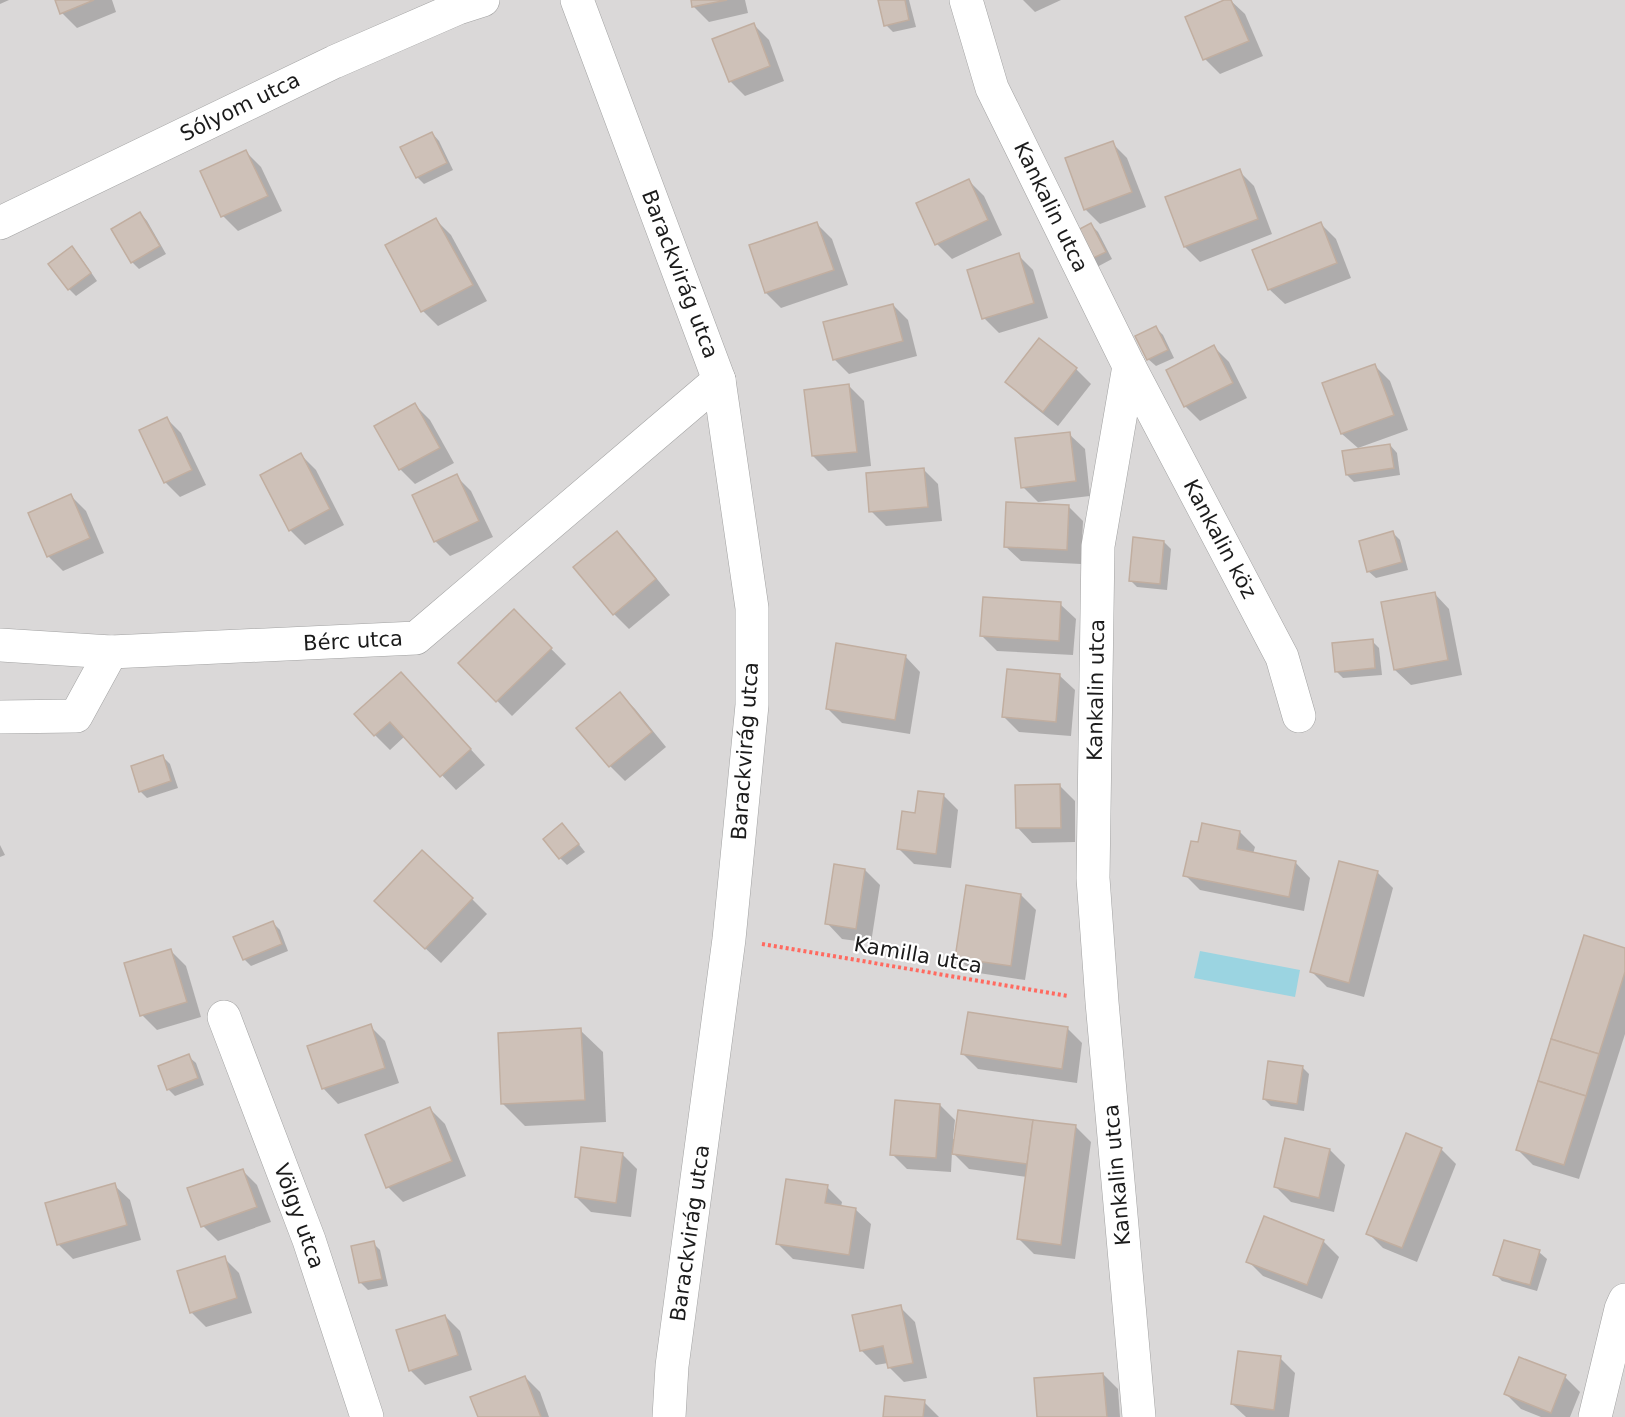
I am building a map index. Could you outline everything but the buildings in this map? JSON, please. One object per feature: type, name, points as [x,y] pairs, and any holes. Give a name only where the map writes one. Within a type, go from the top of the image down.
[{"type":"street","name":"Sólyom utca","points":[[0,223],[334,62],[458,8],[483,0]]},
{"type":"street","name":"Barackvirág utca","points":[[577,0],[719,380],[752,608],[752,705],[729,939],[672,1366],[669,1417]]},
{"type":"street","name":"Kankalin utca","points":[[966,0],[992,88],[1129,366],[1098,546],[1093,878],[1139,1417]]},
{"type":"street","name":"Kankalin köz","points":[[1129,366],[1282,657],[1299,716]]},
{"type":"street","name":"Bérc utca","points":[[0,645],[111,652],[416,638],[719,380]]},
{"type":"street","points":[[0,717],[76,716],[111,652]]},
{"type":"street","name":"Völgy utca","points":[[224,1017],[309,1240],[367,1417]]},
{"type":"street","points":[[1595,1417],[1625,1300]]},
{"type":"path","name":"Kamilla utca","points":[[729,939],[1102,1002]]},
{"type":"shaded area","points":[[0,0],[1625,0],[1625,1417],[0,1417]]},
{"type":"water","points":[[1200,951],[1300,970],[1295,997],[1194,978]]}]
